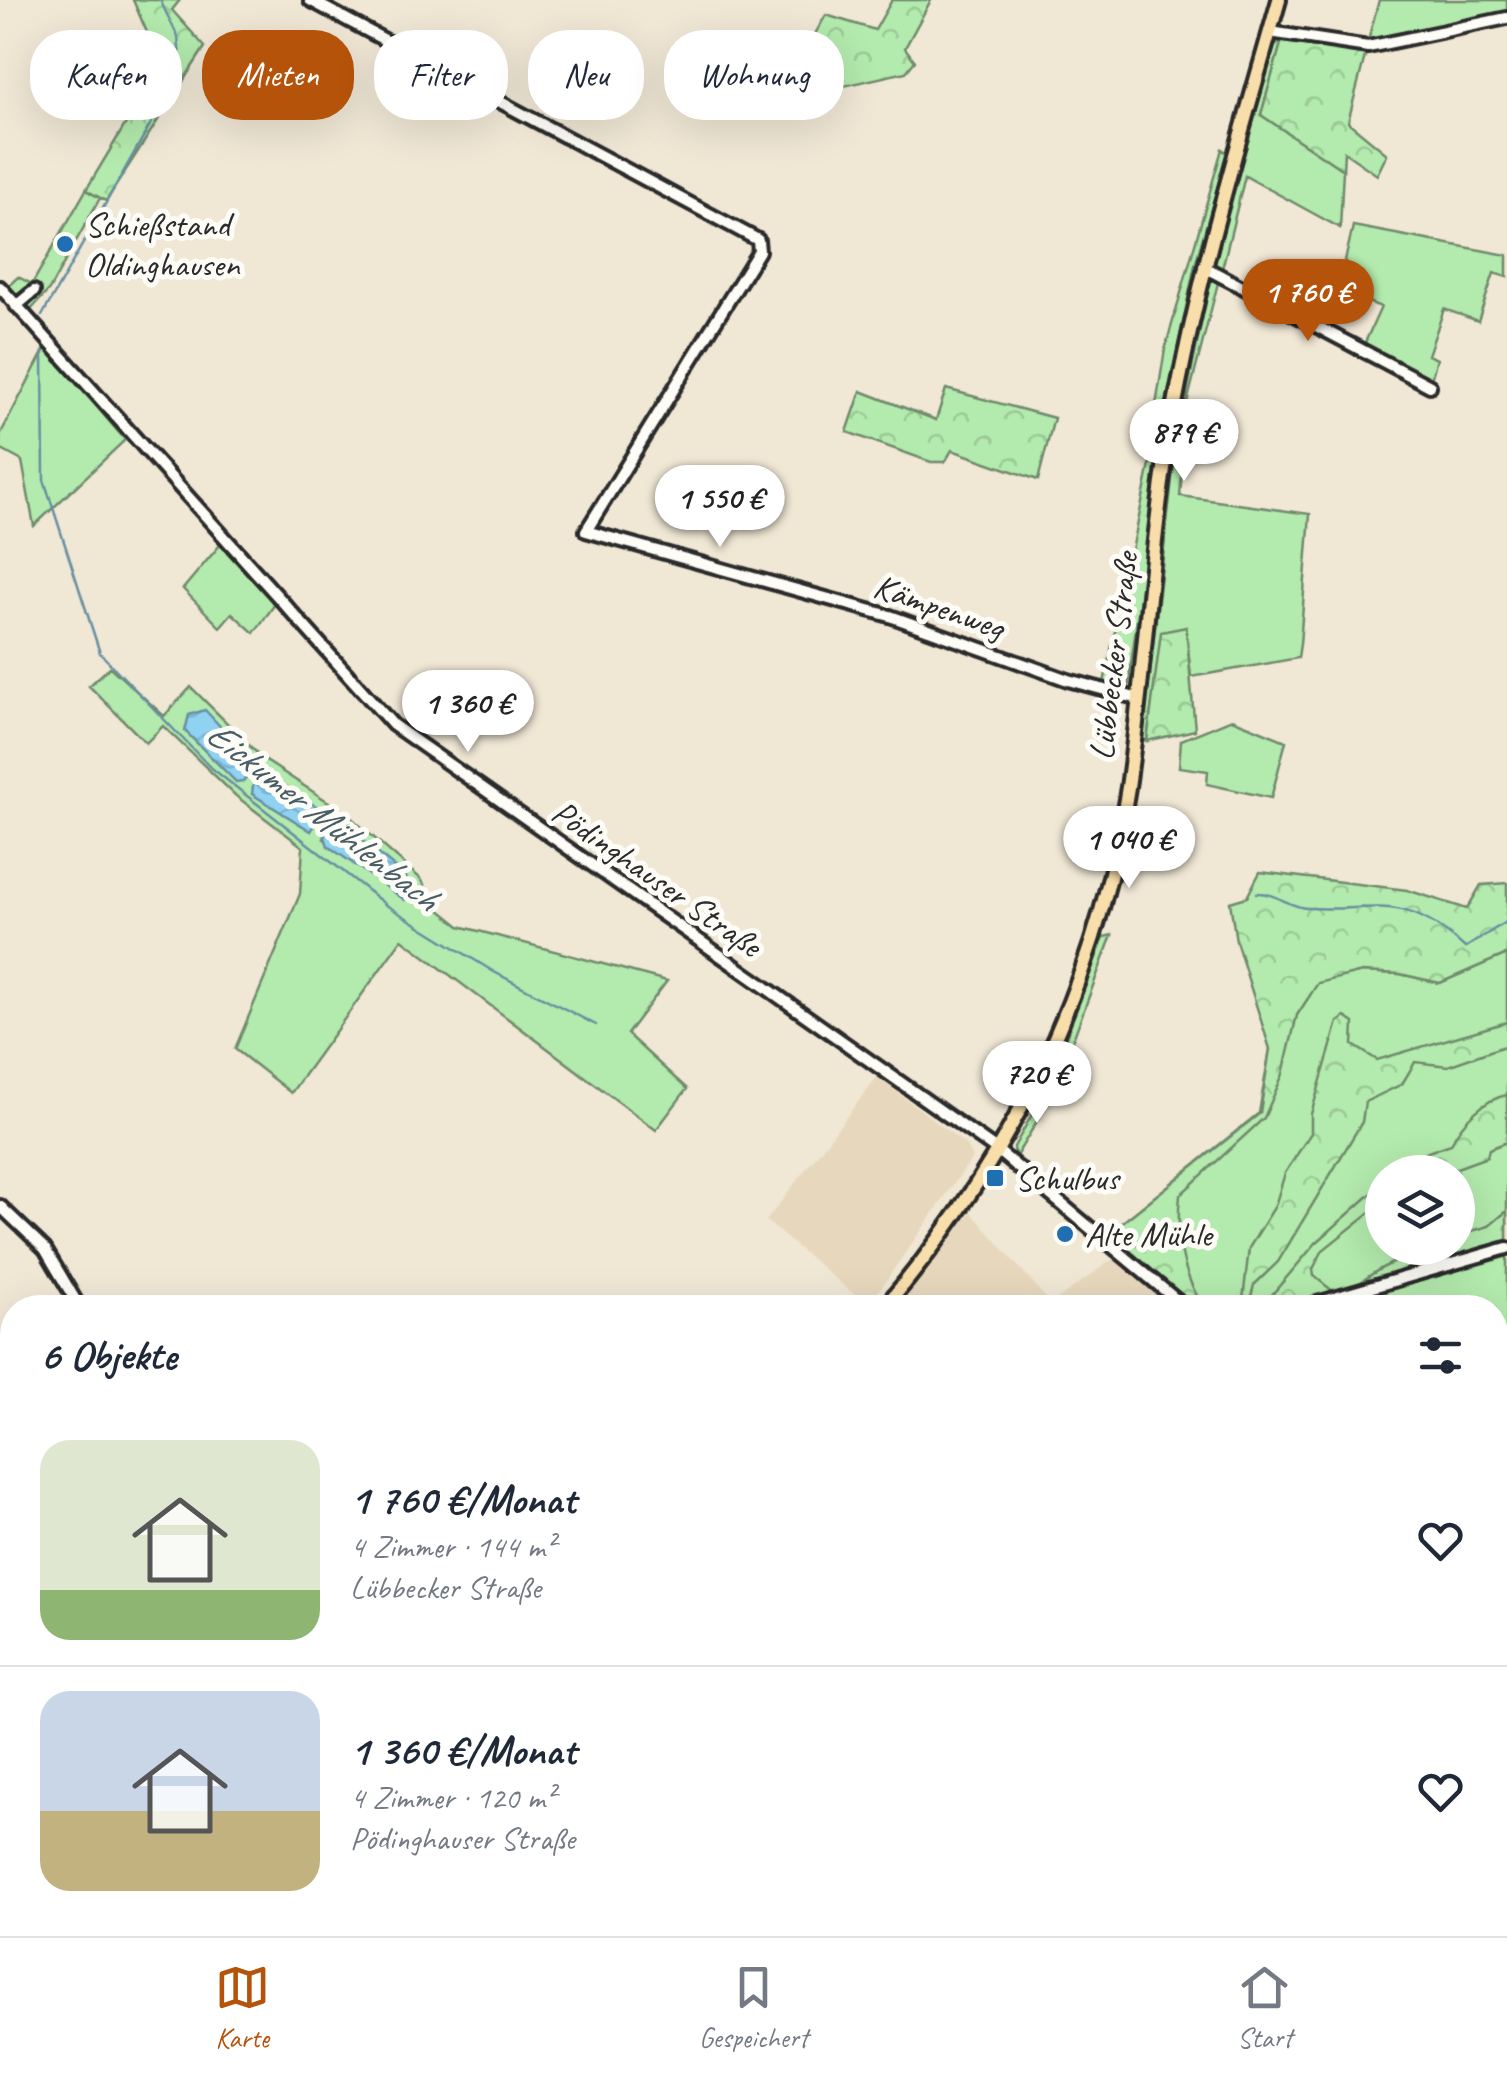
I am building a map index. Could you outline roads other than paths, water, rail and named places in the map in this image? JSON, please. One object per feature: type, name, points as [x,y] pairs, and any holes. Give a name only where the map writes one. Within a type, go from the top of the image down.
[{"type":"main road","name":"Lübbecker Straße","points":[[895,1295],[932,1250],[998,1152],[1069,1006],[1098,925],[1128,789],[1166,459],[1204,267],[1279,0]]},
{"type":"street","name":"Kämpenweg","points":[[310,0],[758,240],[759,252],[586,532],[890,616],[1068,680],[1139,699]]},
{"type":"street","points":[[1270,32],[1368,47],[1507,18]]},
{"type":"street","points":[[1204,267],[1430,386]]},
{"type":"street","name":"Pödinghauser Straße","points":[[0,287],[393,725],[998,1152],[1171,1295]]},
{"type":"street","points":[[16,306],[34,291]]},
{"type":"street","points":[[0,1206],[44,1249],[72,1295]]},
{"type":"street","points":[[1345,1295],[1507,1248]]},
{"type":"water","points":[[205,710],[256,765],[243,781],[236,782],[185,731],[189,715]]},
{"type":"water","points":[[267,774],[324,811],[311,831],[252,794],[253,786]]},
{"type":"water","points":[[336,819],[404,875],[418,898],[405,900],[328,846],[324,834]]},
{"type":"waterway","name":"Eickumer Mühlenbach","points":[[42,316],[181,70],[178,37],[160,0]]},
{"type":"waterway","name":"Eickumer Mühlenbach","points":[[43,352],[44,480],[100,653],[209,766],[386,905],[494,972],[596,1025]]},
{"type":"waterway","points":[[1256,893],[1307,908],[1407,911],[1443,930],[1465,948],[1507,921]]},
{"type":"place","name":"Schießstand Oldinghausen","points":[[65,244]]},
{"type":"place","name":"Schulbus","points":[[995,1178]]},
{"type":"place","name":"Alte Mühle","points":[[1065,1234]]}]
